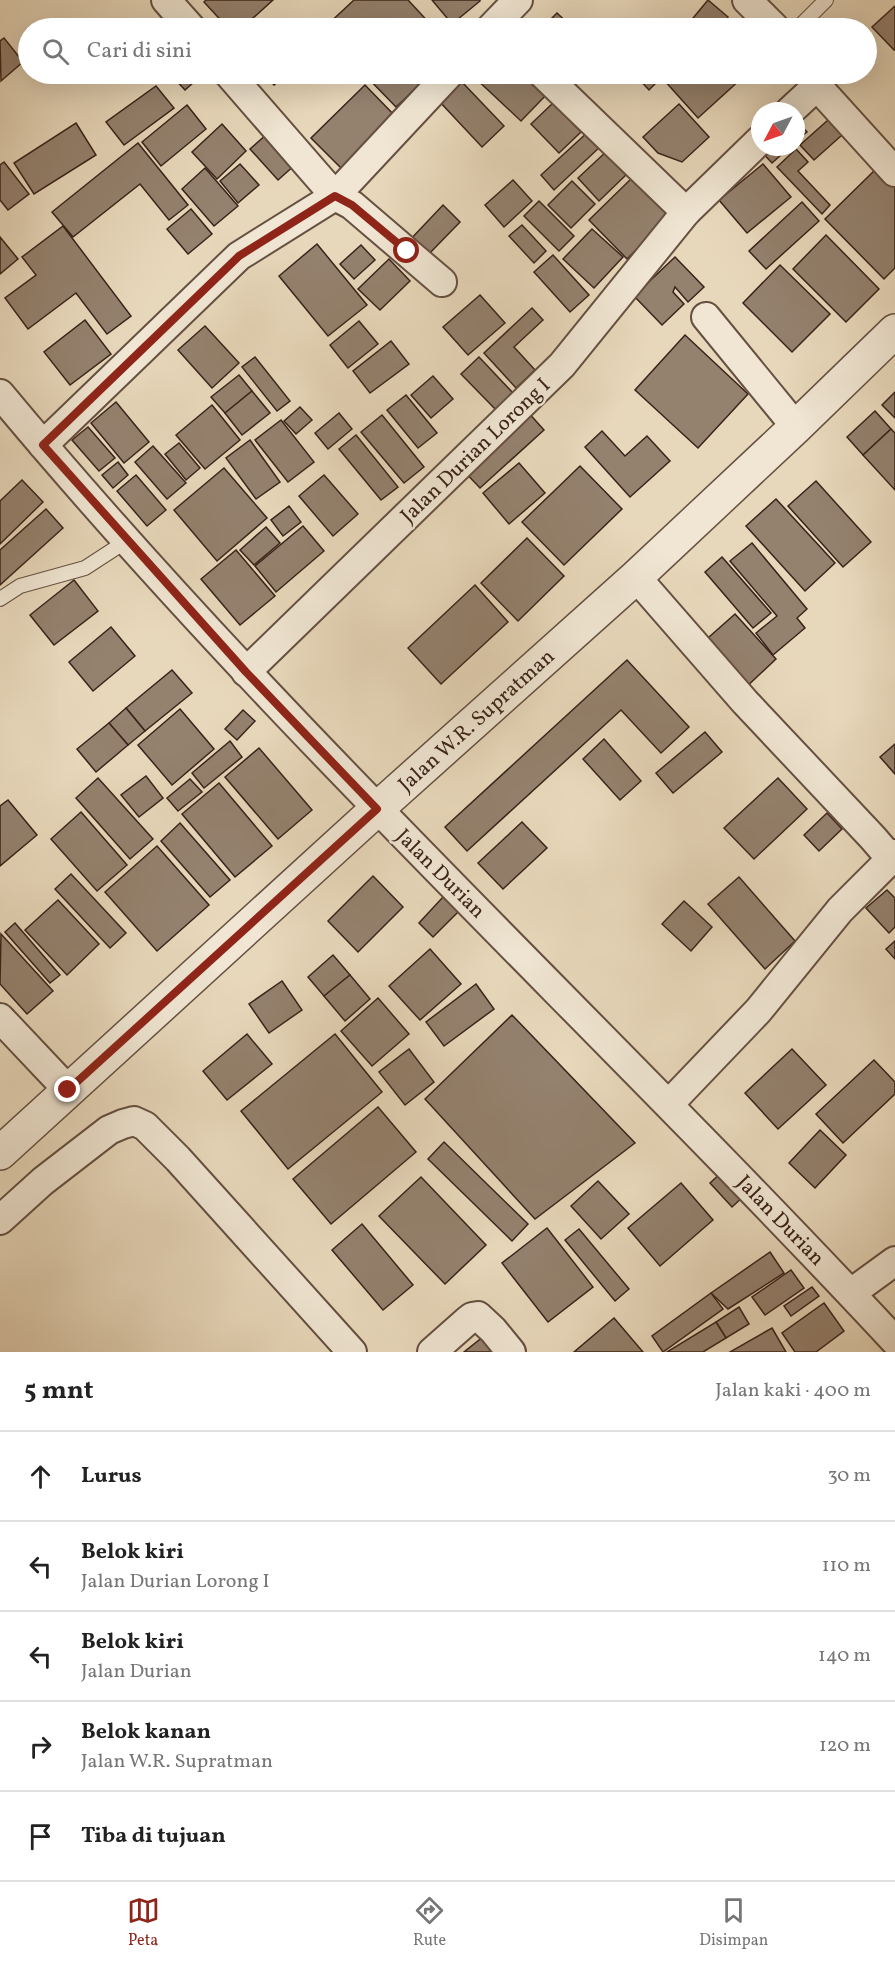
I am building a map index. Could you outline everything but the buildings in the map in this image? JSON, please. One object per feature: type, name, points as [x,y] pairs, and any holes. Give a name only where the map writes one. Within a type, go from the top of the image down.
[{"type":"street","points":[[166,0],[182,18]]},
{"type":"street","points":[[503,18],[518,0]]},
{"type":"street","points":[[747,0],[765,18]]},
{"type":"street","points":[[239,84],[335,196],[352,205],[442,282]]},
{"type":"street","points":[[43,445],[239,256],[335,196],[440,84]]},
{"type":"street","points":[[553,84],[686,212]]},
{"type":"street","points":[[797,102],[810,84]]},
{"type":"street","points":[[817,84],[895,172]]},
{"type":"street","name":"Jalan Durian Lorong I","points":[[246,672],[561,365],[686,212],[751,149]]},
{"type":"street","points":[[706,317],[796,428]]},
{"type":"street","name":"Jalan W.R. Supratman","points":[[0,1153],[377,809],[636,577],[796,428],[895,331]]},
{"type":"street","name":"Jalan Durian","points":[[0,394],[246,672],[377,809],[669,1104],[895,1341]]},
{"type":"street","points":[[636,577],[745,702],[893,856],[840,910],[758,1011],[669,1104]]},
{"type":"street","points":[[0,1018],[68,1090]]},
{"type":"street","points":[[0,1220],[43,1181],[109,1130],[134,1121],[145,1126],[178,1159],[352,1352]]},
{"type":"street","points":[[851,1293],[895,1261]]},
{"type":"street","points":[[432,1352],[472,1317],[478,1316],[511,1352]]},
{"type":"lane","points":[[808,18],[826,0]]},
{"type":"lane","points":[[0,600],[20,586],[85,568],[128,540]]},
{"type":"route","points":[[68,1090],[377,809],[246,672],[43,445],[239,256],[335,196],[352,205],[407,251]]}]
